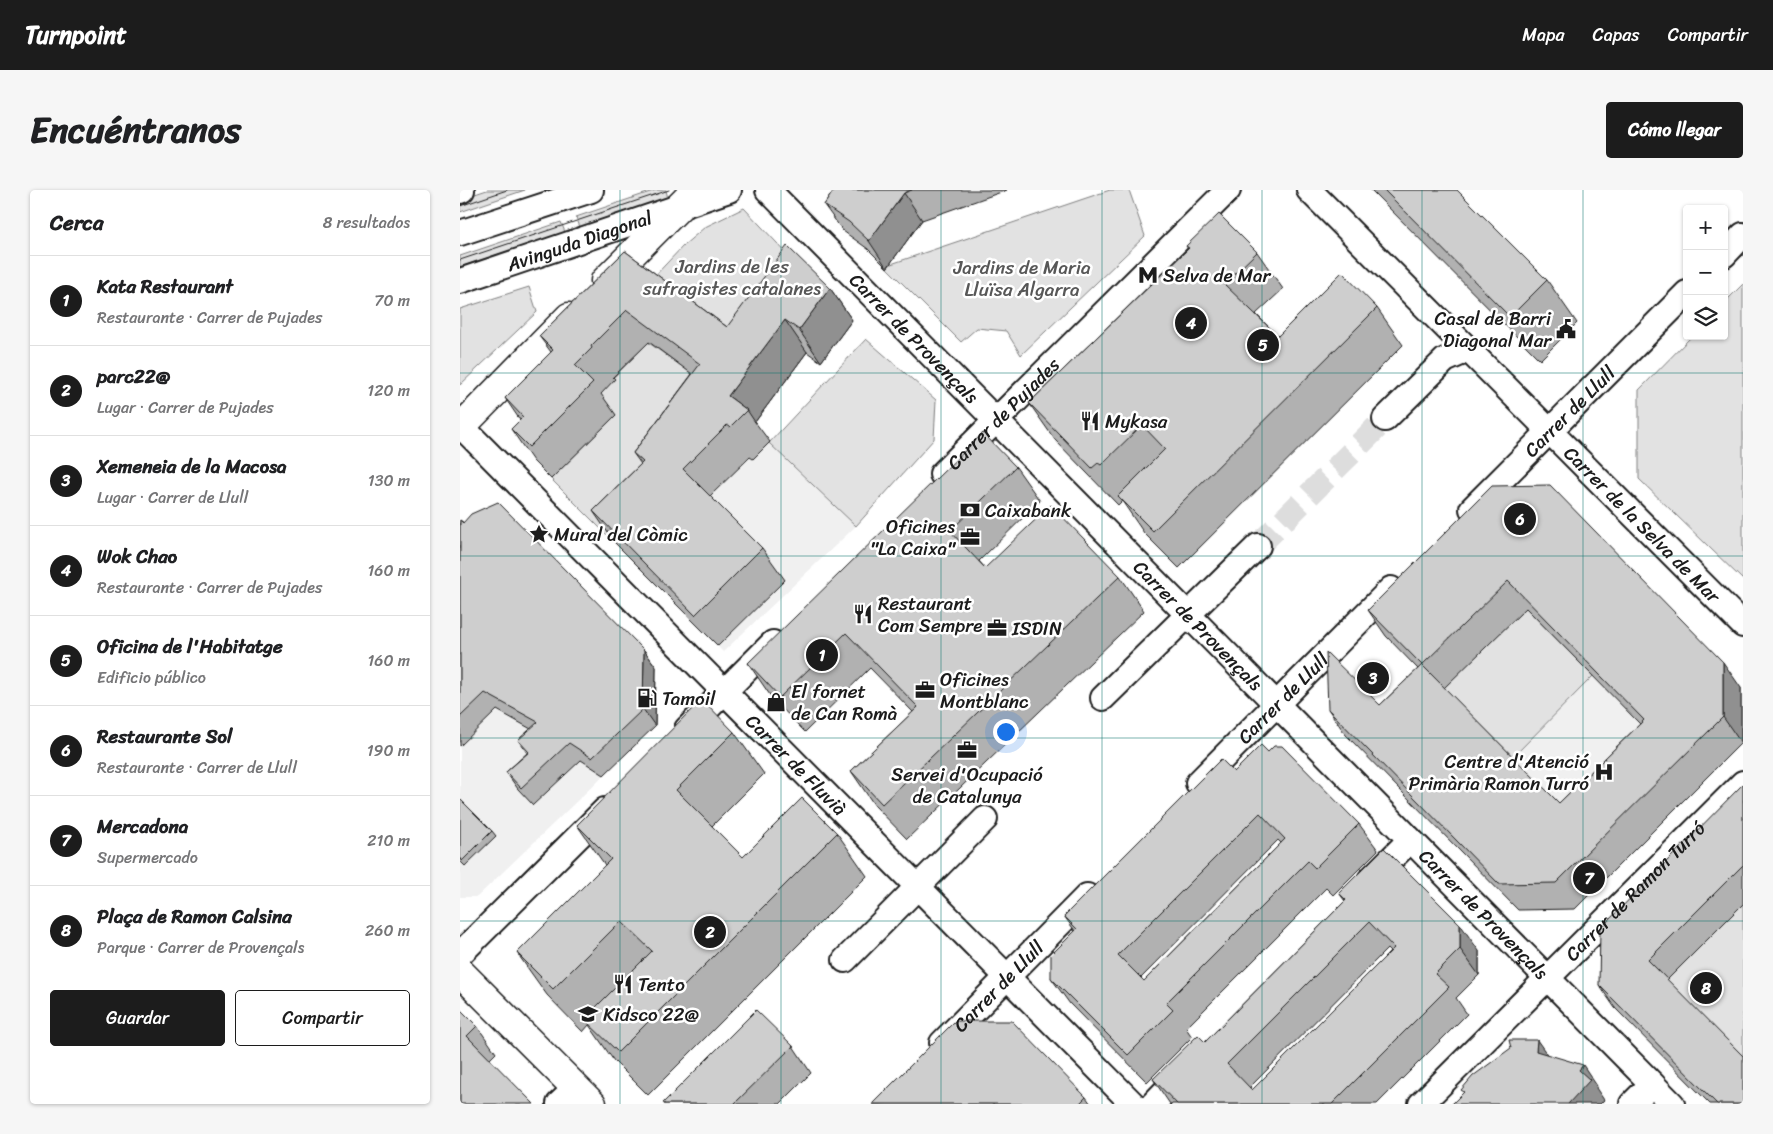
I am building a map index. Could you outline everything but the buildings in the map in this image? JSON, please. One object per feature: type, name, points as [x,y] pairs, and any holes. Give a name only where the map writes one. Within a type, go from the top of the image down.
[{"type":"main road","points":[[460,427],[687,199]]},
{"type":"main road","points":[[460,972],[576,1099]]},
{"type":"street","points":[[460,233],[590,190]]},
{"type":"street","name":"Avinguda Diagonal","points":[[460,281],[687,199],[729,190]]},
{"type":"street","name":"Carrer de Provençals","points":[[768,190],[1672,1104]]},
{"type":"street","name":"Carrer de Pujades","points":[[928,488],[1228,190]]},
{"type":"street","name":"Carrer de la Selva de Mar","points":[[1309,190],[1743,625]]},
{"type":"street","name":"Carrer de Llull","points":[[1457,524],[1685,295]]},
{"type":"street","points":[[1385,419],[1445,360],[1468,350]]},
{"type":"street","name":"Carrer de Fluvià","points":[[460,427],[1132,1104]]},
{"type":"street","points":[[1103,698],[1258,546]]},
{"type":"street","name":"Carrer de Llull","points":[[1184,798],[1407,573]]},
{"type":"street","points":[[670,745],[791,624]]},
{"type":"street","name":"Carrer de Ramon Turró","points":[[1430,1101],[1547,978],[1743,783]]},
{"type":"street","points":[[460,954],[622,794]]},
{"type":"street","points":[[845,960],[985,819]]},
{"type":"street","points":[[1354,897],[1410,840]]},
{"type":"street","name":"Carrer de Llull","points":[[928,1057],[1102,881]]},
{"type":"street","points":[[1153,1104],[1202,1054]]},
{"type":"street","points":[[1632,1104],[1652,1084]]},
{"type":"shaded area","points":[[716,403],[765,438],[837,505],[856,526],[723,652],[614,542]]},
{"type":"shaded area","points":[[510,519],[656,667],[655,726],[477,897],[460,897],[460,554]]},
{"type":"shaded area","name":"Centre d'Atenció Primària Ramon Turró","points":[[1593,676],[1699,784],[1615,868],[1509,761]]},
{"type":"green space","points":[[487,190],[525,190],[460,212],[460,199]]},
{"type":"green space","points":[[656,190],[666,190],[668,199],[580,227],[576,217]]},
{"type":"green space","name":"Jardins de Maria Lluïsa Algarra","points":[[1110,190],[1129,190],[1145,236],[1021,355],[1006,331],[977,328],[961,342],[887,268],[891,264]]},
{"type":"green space","name":"Jardins de les sufragistes catalanes","points":[[744,208],[809,277],[749,358],[648,283],[684,245],[705,227]]},
{"type":"green space","points":[[561,222],[565,232],[460,267],[460,256]]},
{"type":"green space","points":[[1743,284],[1743,580],[1639,479],[1639,390],[1688,340],[1728,340],[1728,299]]},
{"type":"green space","points":[[529,287],[537,312],[460,385],[460,309]]},
{"type":"green space","name":"Jardins de les sufragistes catalanes","points":[[642,338],[722,395],[614,542],[551,479],[616,415],[597,397],[642,349]]},
{"type":"green space","points":[[866,339],[936,400],[934,439],[856,526],[769,443]]},
{"type":"green space","points":[[1526,608],[1593,676],[1509,761],[1440,691]]},
{"type":"green space","points":[[1743,904],[1743,1063],[1663,983]]},
{"type":"tunnel","points":[[1258,546],[1385,419]]},
{"type":"tram line","points":[[460,206],[507,190]]},
{"type":"tram line","points":[[460,260],[669,190]]},
{"type":"place","name":"Selva de Mar","points":[[1148,275]]},
{"type":"place","name":"Wok Chao","points":[[1191,323]]},
{"type":"place","name":"Casal de Barri Diagonal Mar","points":[[1566,329]]},
{"type":"place","name":"Oficina de l'Habitatge","points":[[1263,345]]},
{"type":"place","name":"Mykasa","points":[[1090,421]]},
{"type":"place","name":"Caixabank","points":[[970,510]]},
{"type":"place","name":"Restaurante Sol","points":[[1520,519]]},
{"type":"place","name":"Mural del Còmic","points":[[539,534]]},
{"type":"place","name":"Oficines \"La Caixa\"","points":[[970,537]]},
{"type":"place","name":"Restaurant Com Sempre","points":[[863,614]]},
{"type":"place","name":"ISDIN","points":[[997,628]]},
{"type":"place","name":"Kata Restaurant","points":[[822,655]]},
{"type":"place","name":"Xemeneia de la Macosa","points":[[1373,678]]},
{"type":"place","name":"Oficines Montblanc","points":[[925,690]]},
{"type":"place","name":"Tamoil","points":[[647,698]]},
{"type":"place","name":"El fornet de Can Romà","points":[[776,702]]},
{"type":"place","name":"Servei d'Ocupació de Catalunya","points":[[967,750]]},
{"type":"place","name":"Centre d'Atenció Primària Ramon Turró","points":[[1604,772]]},
{"type":"place","name":"Mercadona","points":[[1589,878]]},
{"type":"place","name":"parc22@","points":[[710,932]]},
{"type":"place","name":"Tento","points":[[623,984]]},
{"type":"place","name":"Plaça de Ramon Calsina","points":[[1706,988]]},
{"type":"place","name":"Kidsco 22@","points":[[588,1014]]}]
